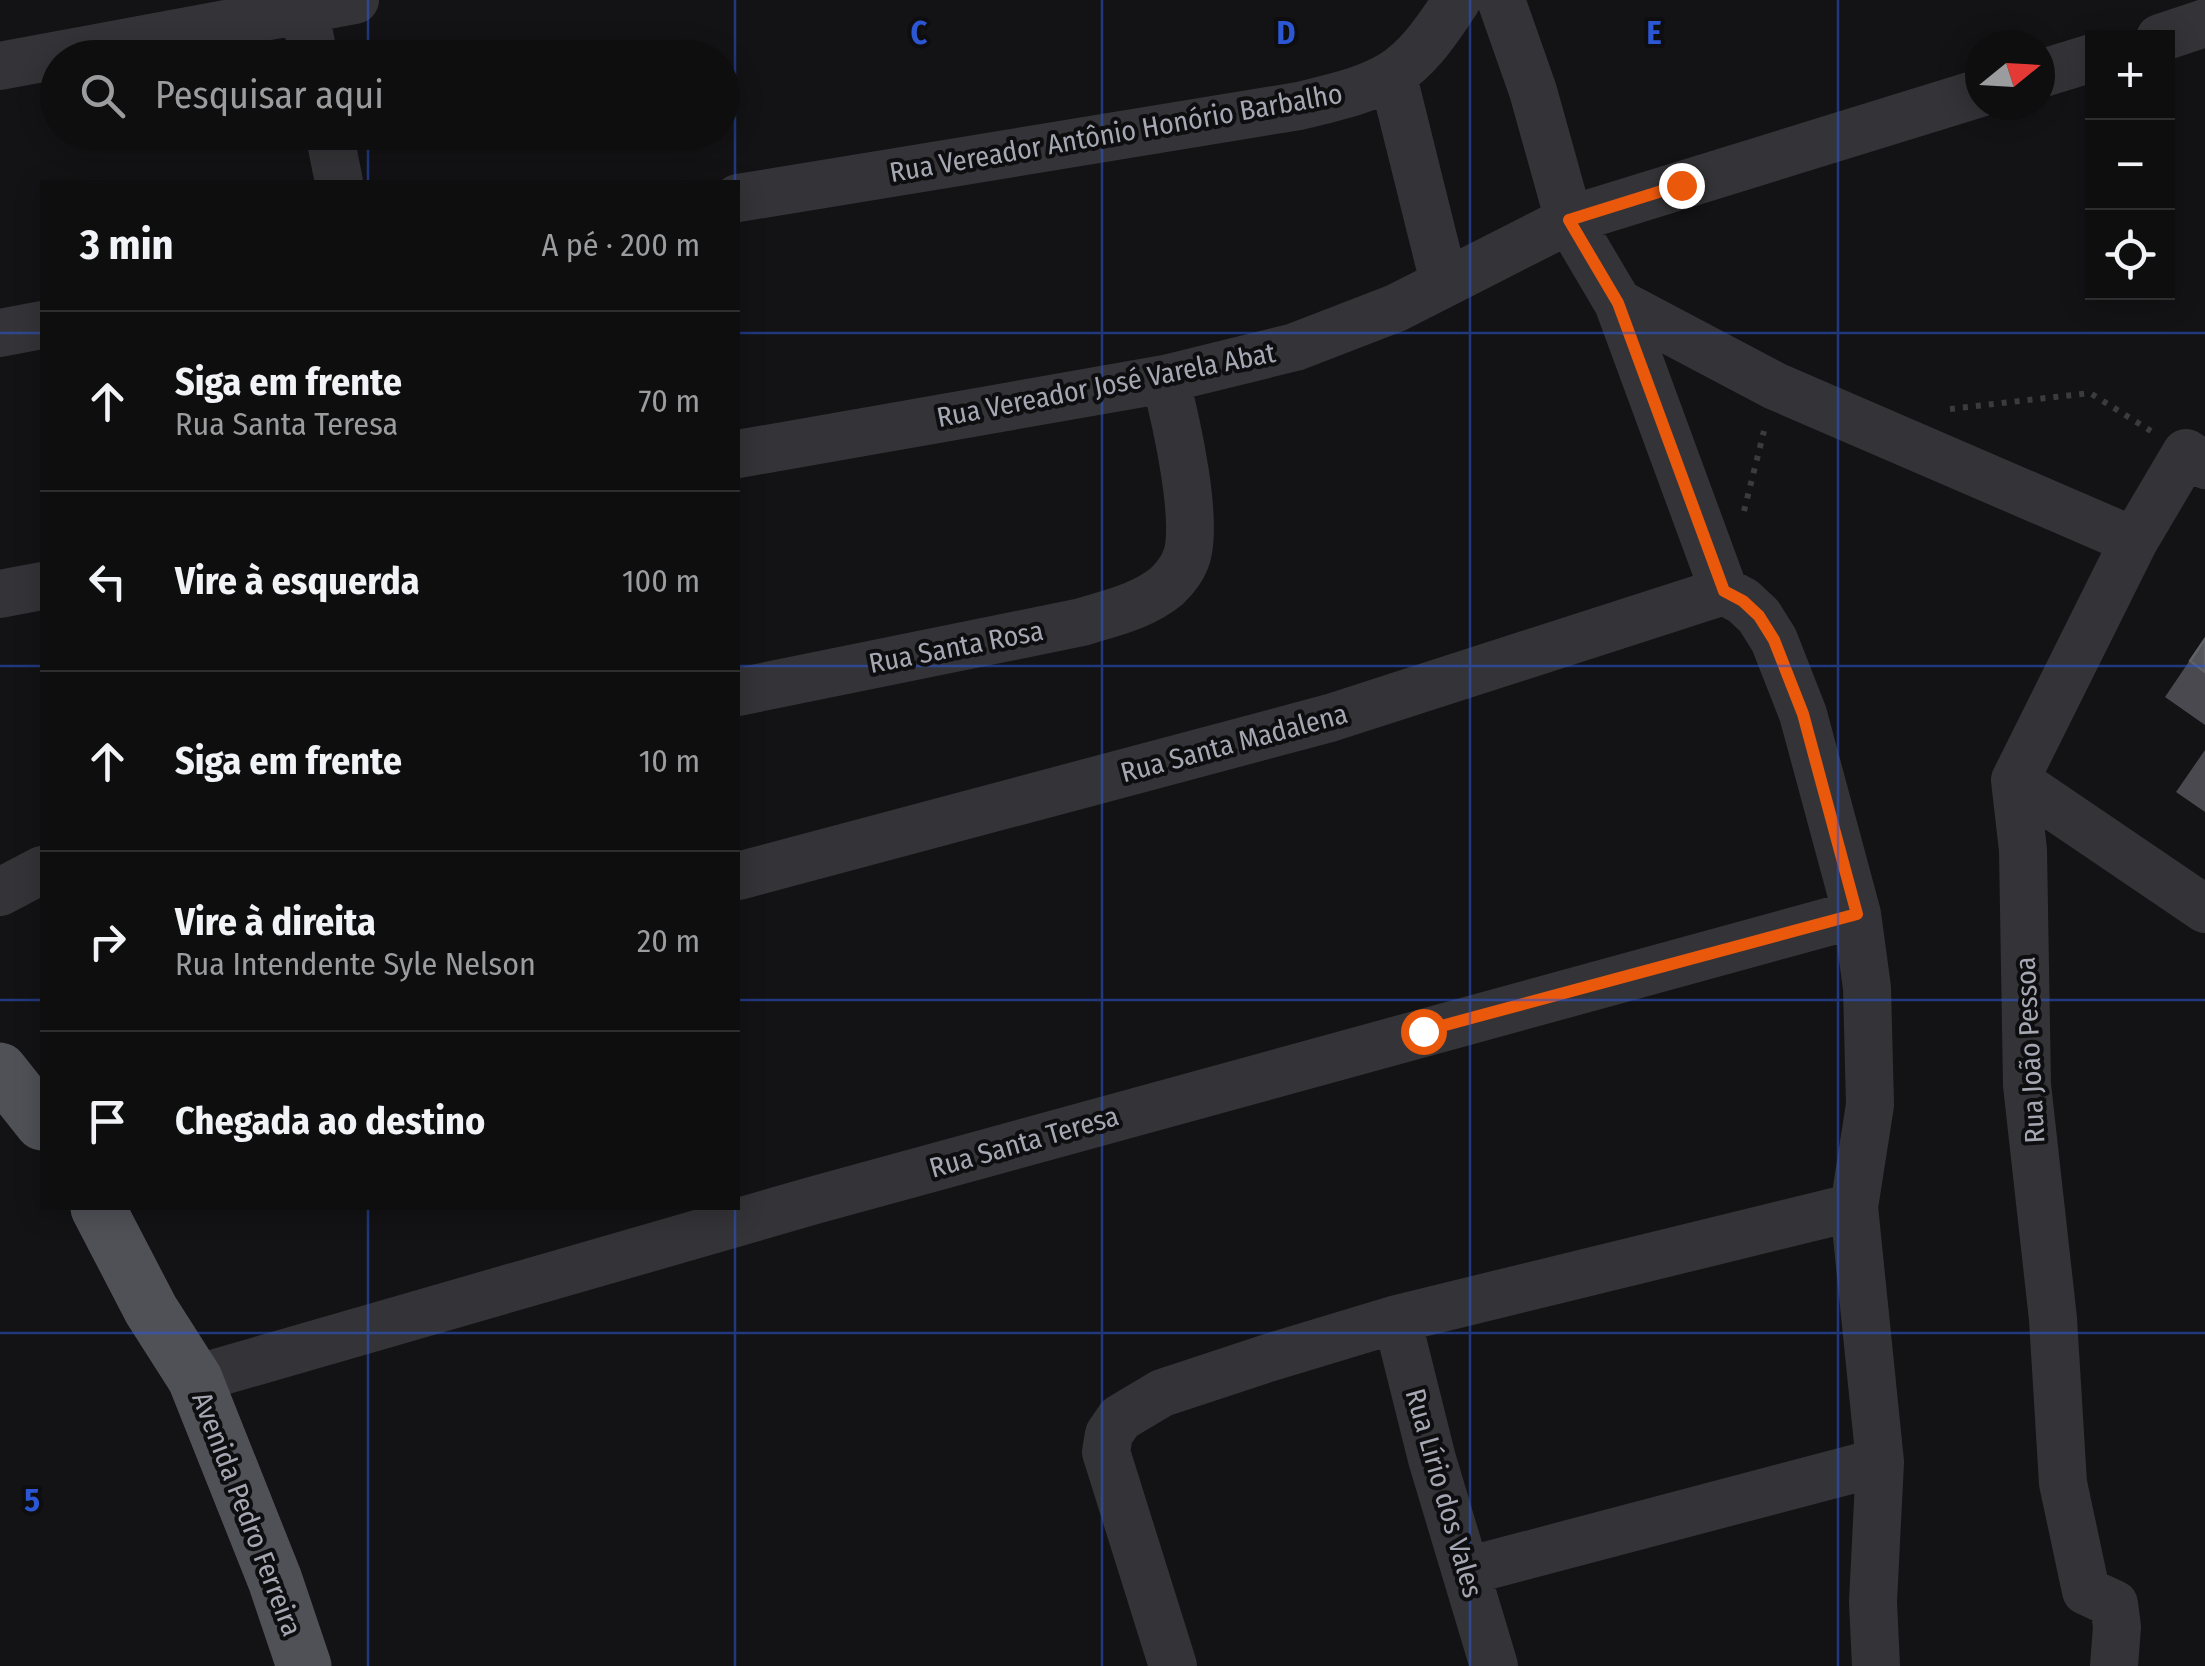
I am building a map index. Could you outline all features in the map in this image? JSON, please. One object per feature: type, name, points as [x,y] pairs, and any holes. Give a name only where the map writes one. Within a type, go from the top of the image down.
[{"type":"main road","name":"Avenida Pedro Ferreira","points":[[99,1210],[151,1310],[195,1379],[275,1580],[304,1666]]},
{"type":"street","points":[[139,40],[355,0]]},
{"type":"street","name":"Rua Vereador Antônio Honório Barbalho","points":[[740,198],[1299,106],[1355,92],[1393,77],[1418,56],[1457,0]]},
{"type":"street","points":[[1501,0],[1533,91],[1569,220],[1618,303],[1724,591],[1759,616],[1774,640],[1803,714],[1857,914],[1867,988],[1870,1105],[1854,1207],[1880,1462],[1874,1602],[1876,1666]]},
{"type":"street","points":[[304,9],[310,40]]},
{"type":"street","points":[[2175,33],[2205,24]]},
{"type":"street","points":[[0,66],[40,58]]},
{"type":"street","points":[[2055,69],[2085,60]]},
{"type":"street","points":[[1393,77],[1444,282]]},
{"type":"street","name":"Rua Vereador José Varela Abat","points":[[740,454],[1166,379],[1295,347],[1351,328],[1569,220],[1965,98]]},
{"type":"street","points":[[333,150],[339,180]]},
{"type":"street","points":[[1618,303],[1776,386],[2134,542]]},
{"type":"street","points":[[0,333],[40,325]]},
{"type":"street","name":"Rua Santa Rosa","points":[[740,692],[1082,622],[1135,605],[1167,585],[1187,560],[1189,524],[1179,432],[1166,379]]},
{"type":"street","points":[[2196,459],[2134,542],[2015,780],[2205,910]]},
{"type":"street","points":[[0,594],[40,586]]},
{"type":"street","name":"Rua Santa Madalena","points":[[740,875],[1330,718],[1724,591]]},
{"type":"street","name":"Rua João Pessoa","points":[[2015,780],[2023,850],[2027,1085],[2054,1319],[2063,1483],[2086,1591],[2110,1600],[2116,1609],[2114,1666]]},
{"type":"street","points":[[0,892],[40,871]]},
{"type":"street","name":"Rua Santa Teresa","points":[[195,1379],[834,1195],[1857,914]]},
{"type":"street","points":[[1173,1666],[1106,1452],[1110,1434],[1120,1418],[1162,1393],[1396,1319],[1854,1207]]},
{"type":"street","name":"Rua Lírio dos Vales","points":[[1396,1319],[1432,1460],[1494,1666]]},
{"type":"street","points":[[1467,1571],[1880,1462]]},
{"type":"path","points":[[1743,517],[1776,386]]},
{"type":"path","points":[[1931,412],[2090,393],[2196,459]]},
{"type":"building","points":[[2205,639],[2205,672],[2190,661]]},
{"type":"route","points":[[1423,1031],[1857,914],[1803,714],[1774,640],[1759,616],[1724,591],[1618,303],[1569,220],[1681,185]]}]
